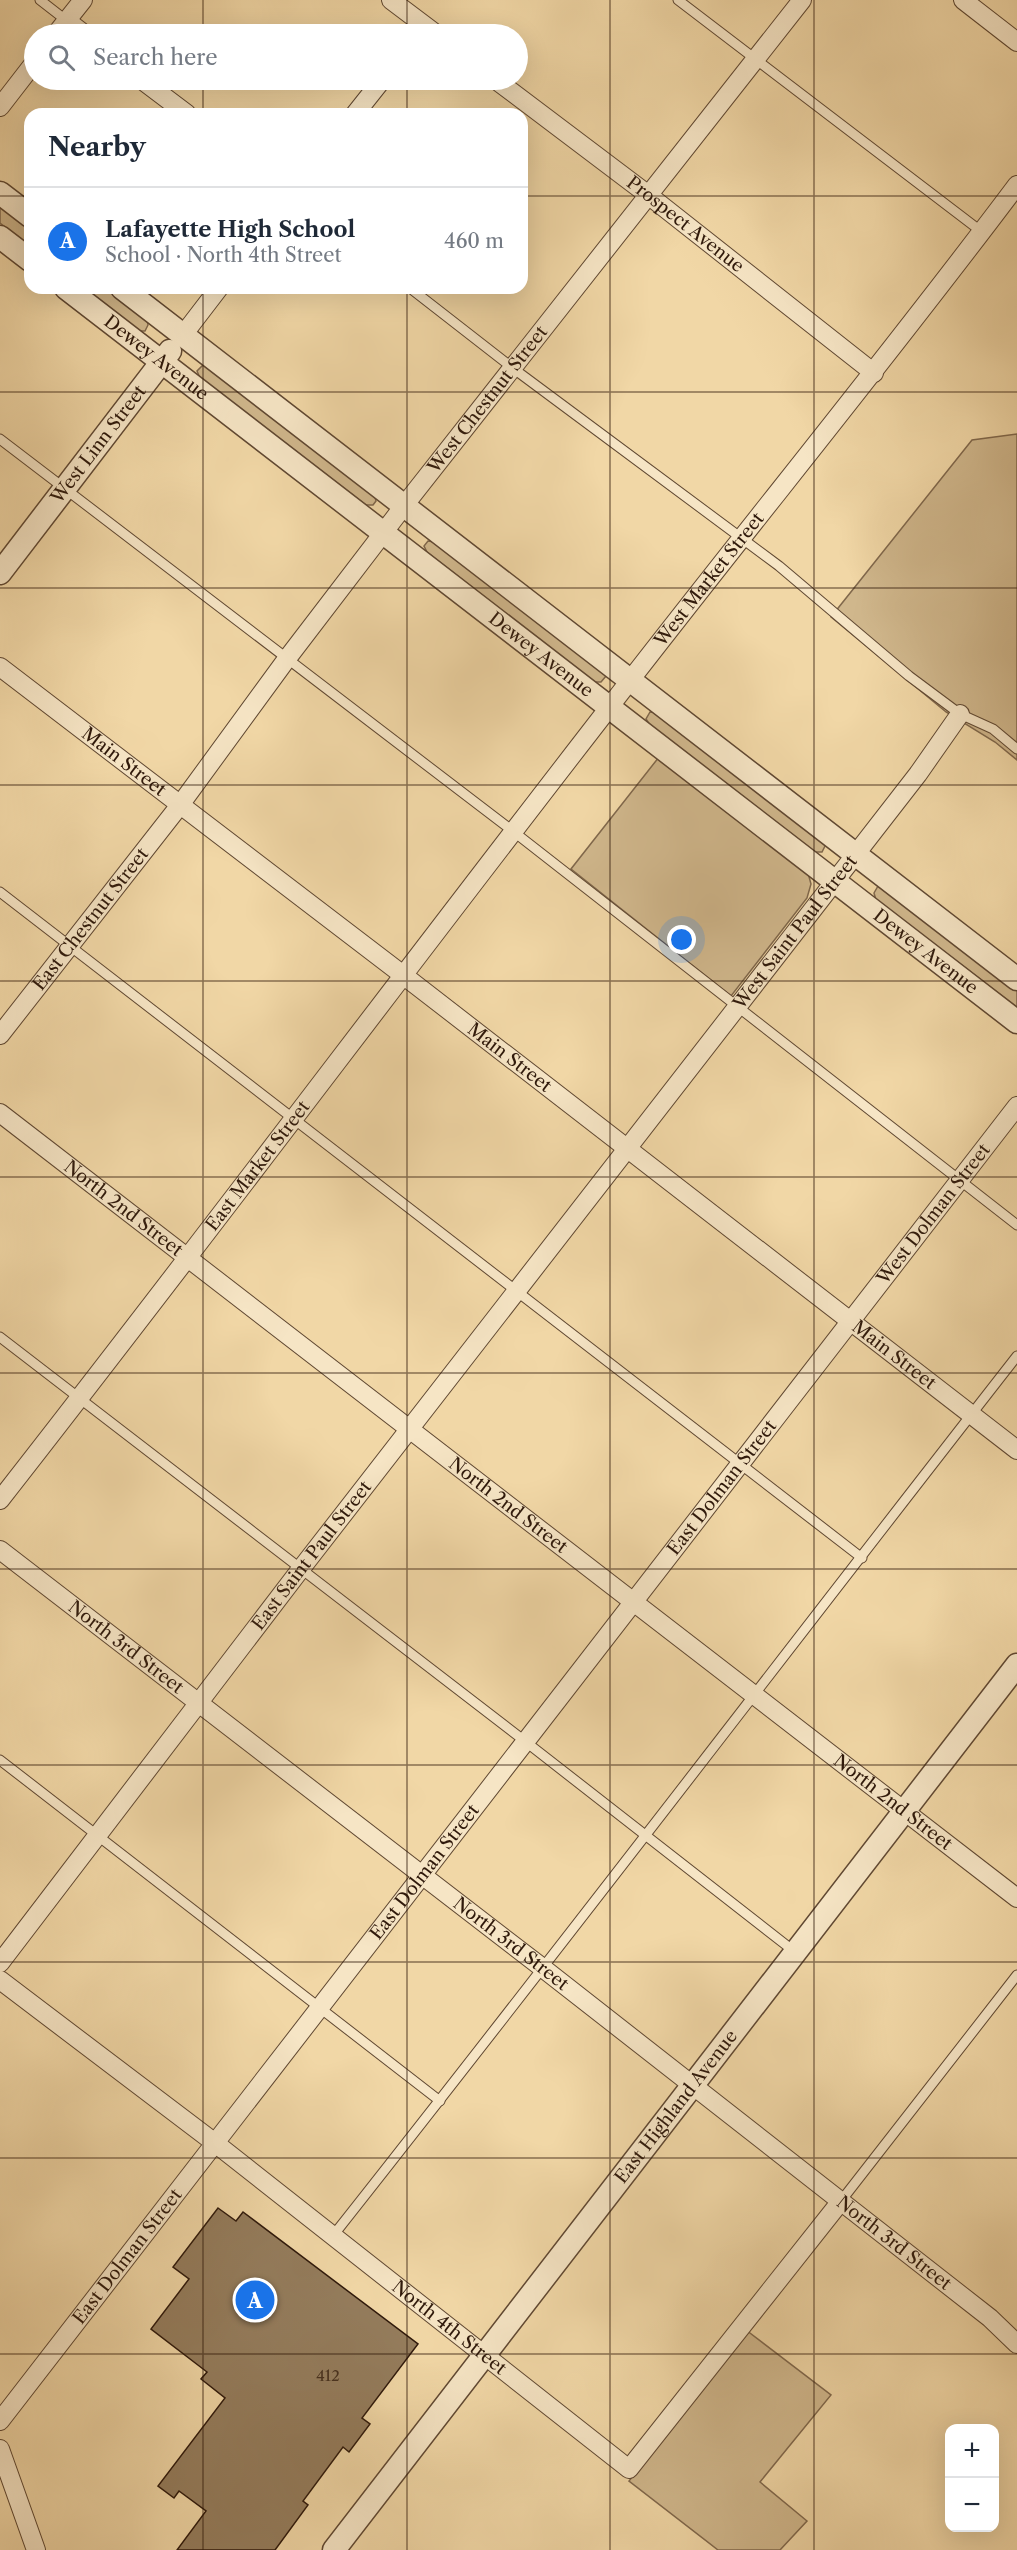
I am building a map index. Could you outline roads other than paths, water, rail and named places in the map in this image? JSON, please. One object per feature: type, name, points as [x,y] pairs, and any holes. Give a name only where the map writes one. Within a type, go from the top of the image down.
[{"type":"street","points":[[65,24],[83,0]]},
{"type":"street","points":[[392,0],[418,24]]},
{"type":"street","name":"West Chestnut Street","points":[[180,805],[286,660],[403,507],[802,0]]},
{"type":"street","points":[[963,0],[1017,42]]},
{"type":"street","points":[[0,107],[24,76]]},
{"type":"street","points":[[155,90],[179,108]]},
{"type":"street","points":[[360,108],[374,90]]},
{"type":"street","name":"Prospect Avenue","points":[[509,90],[648,194],[874,373]]},
{"type":"street","name":"West Market Street","points":[[403,975],[630,680],[874,373],[1017,185]]},
{"type":"street","points":[[0,193],[24,211]]},
{"type":"street","points":[[0,237],[24,255]]},
{"type":"street","name":"Dewey Avenue","points":[[74,294],[1017,1022]]},
{"type":"street","name":"Dewey Avenue","points":[[130,294],[1017,979]]},
{"type":"street","name":"West Linn Street","points":[[0,573],[214,294]]},
{"type":"street","name":"Main Street","points":[[0,667],[403,975],[1017,1450]]},
{"type":"street","name":"West Saint Paul Street","points":[[627,1149],[918,774],[960,714]]},
{"type":"street","name":"East Chestnut Street","points":[[0,1035],[180,805]]},
{"type":"street","name":"East Market Street","points":[[0,1500],[189,1259],[403,975]]},
{"type":"street","name":"West Dolman Street","points":[[850,1323],[1017,1106]]},
{"type":"street","name":"North 2nd Street","points":[[0,1113],[752,1696],[1017,1898]]},
{"type":"street","name":"East Saint Paul Street","points":[[0,1963],[198,1702],[627,1149]]},
{"type":"street","name":"East Dolman Street","points":[[0,2421],[850,1323]]},
{"type":"street","name":"North 3rd Street","points":[[0,1550],[544,1969],[990,2318],[1017,2344]]},
{"type":"street","name":"East Highland Avenue","points":[[334,2550],[1017,1665]]},
{"type":"street","name":"North 4th Street","points":[[0,1980],[215,2143],[629,2469],[841,2201]]},
{"type":"street","points":[[0,2449],[36,2550]]},
{"type":"lane","points":[[39,0],[59,24]]},
{"type":"lane","points":[[678,0],[982,232]]},
{"type":"lane","points":[[418,294],[513,369],[779,566],[909,676],[960,714],[993,729],[1017,749]]},
{"type":"lane","points":[[0,439],[286,660],[514,832],[1017,1226]]},
{"type":"lane","points":[[0,892],[861,1558]]},
{"type":"lane","points":[[0,1337],[795,1952]]},
{"type":"lane","points":[[332,2236],[544,1969],[752,1696],[1017,1356]]},
{"type":"lane","points":[[0,1760],[440,2101]]},
{"type":"lane","points":[[841,2201],[1017,1975]]},
{"type":"place","name":"Lafayette High School","points":[[255,2300]]}]
